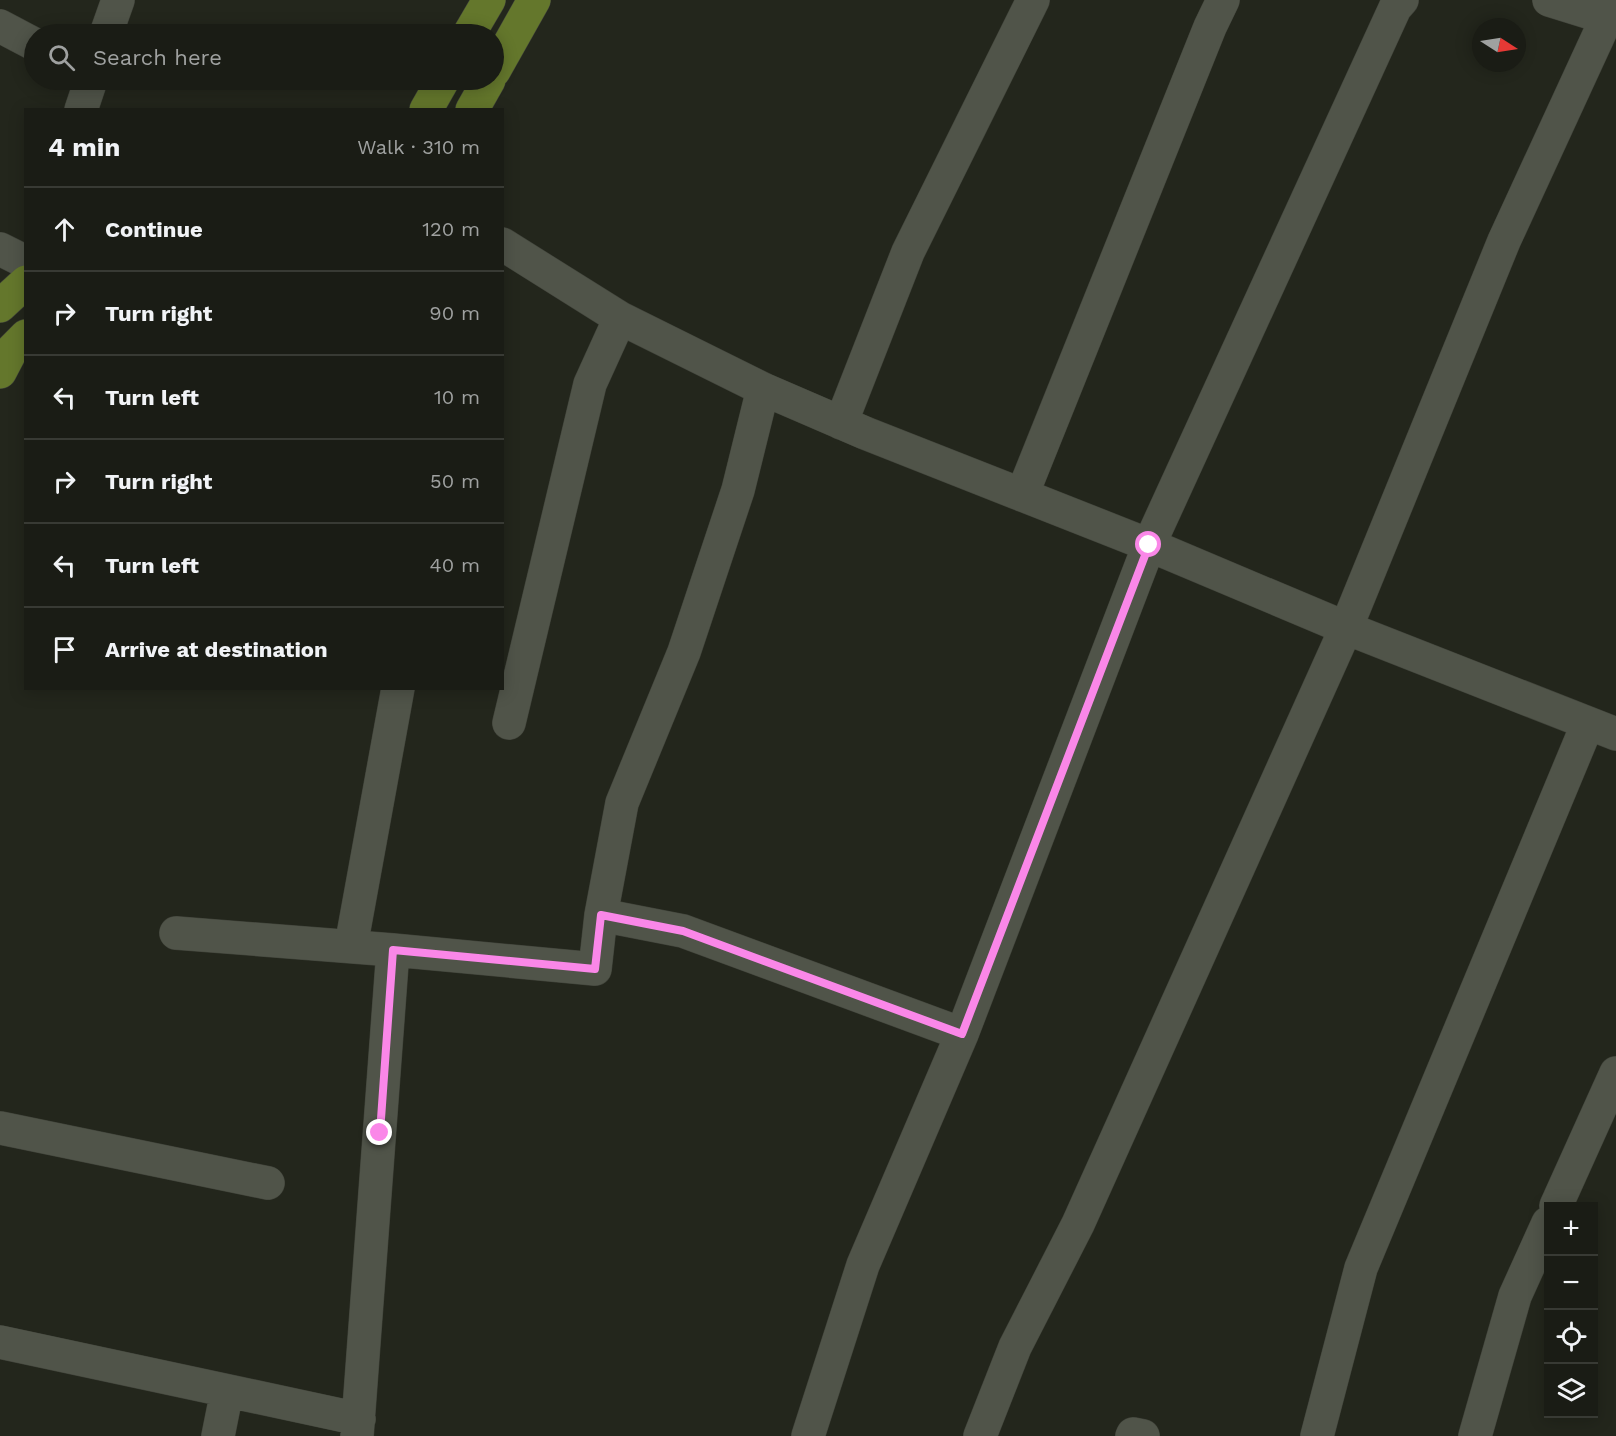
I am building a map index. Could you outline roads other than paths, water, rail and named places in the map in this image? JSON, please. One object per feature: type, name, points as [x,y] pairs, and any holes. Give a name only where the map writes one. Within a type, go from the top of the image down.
[{"type":"main road","points":[[475,24],[489,0]]},
{"type":"main road","points":[[504,53],[534,0]]},
{"type":"main road","points":[[427,108],[437,90]]},
{"type":"main road","points":[[473,108],[483,90]]},
{"type":"main road","points":[[0,306],[24,284]]},
{"type":"main road","points":[[0,372],[11,351],[24,338]]},
{"type":"street","points":[[110,24],[118,0]]},
{"type":"street","points":[[841,423],[908,252],[1033,0]]},
{"type":"street","points":[[1022,495],[1210,27],[1223,0]]},
{"type":"street","points":[[808,1436],[863,1265],[962,1034],[1149,545],[1395,8],[1402,0]]},
{"type":"street","points":[[980,1436],[1016,1347],[1078,1224],[1346,628],[1504,242],[1611,9],[1550,0]]},
{"type":"street","points":[[0,26],[24,39]]},
{"type":"street","points":[[82,108],[88,90]]},
{"type":"street","points":[[504,245],[620,318],[763,389],[841,423],[1149,545],[1346,628],[1602,729],[1361,1268],[1317,1436]]},
{"type":"street","points":[[0,249],[24,261]]},
{"type":"street","points":[[509,723],[590,384],[620,318]]},
{"type":"street","points":[[176,933],[351,946],[595,969],[601,915],[622,803],[684,652],[738,490],[763,389]]},
{"type":"street","points":[[351,946],[398,690]]},
{"type":"street","points":[[601,915],[683,931],[962,1034]]},
{"type":"street","points":[[0,1342],[227,1390],[358,1427],[393,950]]},
{"type":"street","points":[[1558,1202],[1616,1073]]},
{"type":"street","points":[[0,1128],[268,1183]]},
{"type":"street","points":[[1475,1436],[1515,1296],[1544,1232]]},
{"type":"street","points":[[218,1436],[227,1390]]},
{"type":"street","points":[[1132,1436],[1133,1434],[1143,1436]]}]
